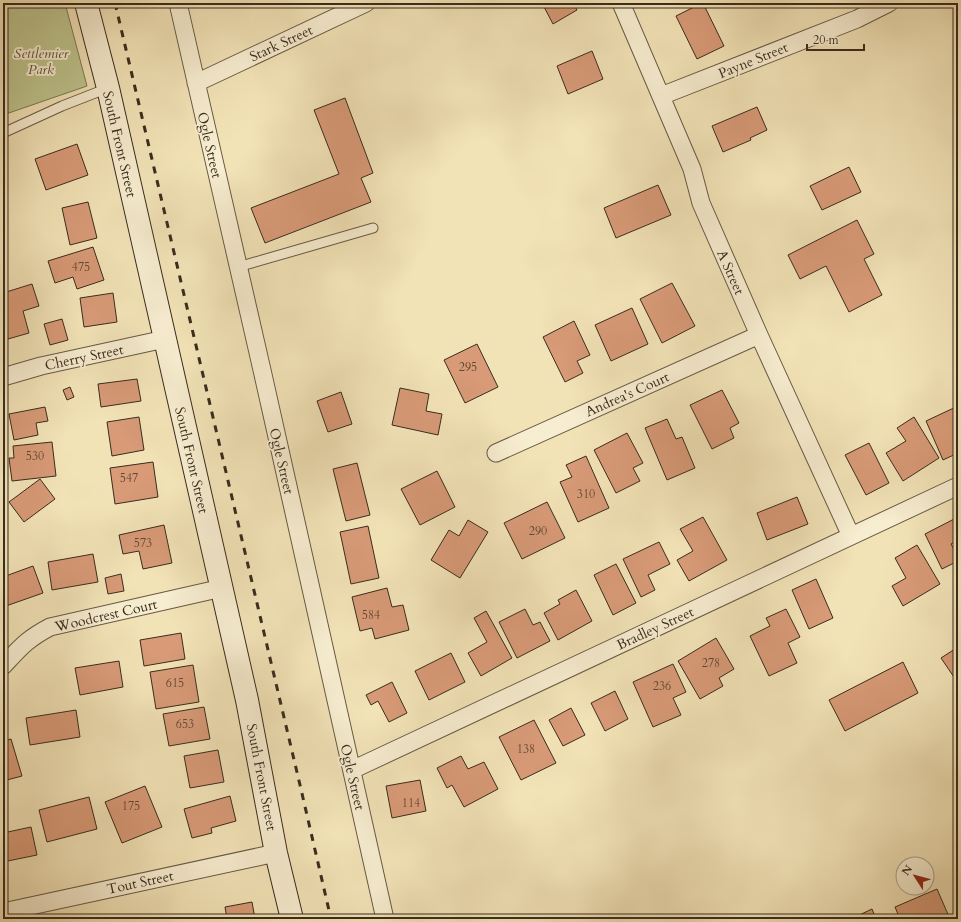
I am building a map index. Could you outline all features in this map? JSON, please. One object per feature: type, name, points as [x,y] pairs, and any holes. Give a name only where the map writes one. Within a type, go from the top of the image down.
[{"type":"main road","name":"South Front Street","points":[[86,3],[108,88],[222,588],[247,700],[276,853],[292,919]]},
{"type":"street","name":"Ogle Street","points":[[178,3],[385,919]]},
{"type":"street","name":"Stark Street","points":[[196,83],[366,3]]},
{"type":"street","name":"A Street","points":[[621,3],[692,169],[701,203],[759,335],[851,536]]},
{"type":"street","name":"Payne Street","points":[[661,96],[857,18],[889,3]]},
{"type":"street","name":"Andrea's Court","points":[[496,453],[759,335]]},
{"type":"street","name":"Cherry Street","points":[[3,377],[40,366],[165,339]]},
{"type":"street","name":"Bradley Street","points":[[352,770],[958,486]]},
{"type":"street","name":"Woodcrest Court","points":[[3,666],[24,643],[34,635],[50,627],[222,588]]},
{"type":"street","name":"Tout Street","points":[[3,912],[276,853]]},
{"type":"lane","points":[[3,133],[62,106],[108,88]]},
{"type":"lane","points":[[238,267],[373,228]]},
{"type":"green space","name":"Settlemier Park","points":[[3,3],[65,3],[87,86],[3,115]]},
{"type":"building","points":[[542,3],[573,3],[577,10],[553,24]]},
{"type":"building","points":[[702,3],[724,46],[697,59],[676,16]]},
{"type":"building","points":[[592,51],[603,79],[568,94],[557,66]]},
{"type":"building","points":[[345,98],[373,173],[361,178],[371,202],[265,243],[251,208],[339,174],[314,110]]},
{"type":"building","points":[[757,107],[767,130],[750,138],[751,140],[723,152],[712,126]]},
{"type":"building","points":[[77,144],[88,175],[46,190],[35,159]]},
{"type":"building","points":[[849,167],[861,192],[822,210],[810,186]]},
{"type":"building","points":[[658,185],[671,215],[616,238],[604,208]]},
{"type":"building","points":[[88,202],[97,238],[70,245],[62,208]]},
{"type":"building","points":[[857,220],[874,254],[864,259],[882,295],[849,312],[826,266],[800,279],[788,255]]},
{"type":"building","points":[[93,247],[104,280],[77,289],[73,277],[55,283],[48,261]]},
{"type":"building","points":[[672,283],[695,326],[662,343],[640,299]]},
{"type":"building","points":[[32,284],[39,306],[23,311],[29,333],[8,339],[3,321],[3,293]]},
{"type":"building","points":[[113,293],[117,322],[84,327],[80,298]]},
{"type":"building","points":[[632,308],[648,344],[611,361],[595,325]]},
{"type":"building","points":[[62,319],[68,340],[50,345],[44,324]]},
{"type":"building","points":[[574,321],[590,355],[577,361],[583,373],[565,382],[543,337]]},
{"type":"building","points":[[477,344],[498,387],[465,403],[444,360]]},
{"type":"building","points":[[137,379],[141,401],[101,407],[98,384]]},
{"type":"building","points":[[70,387],[74,397],[67,400],[63,390]]},
{"type":"building","points":[[400,388],[429,394],[426,411],[442,414],[438,435],[392,425]]},
{"type":"building","points":[[722,390],[739,423],[730,428],[734,438],[712,449],[690,405]]},
{"type":"building","points":[[341,392],[352,424],[328,432],[317,401]]},
{"type":"building","points":[[958,406],[958,453],[943,460],[926,421]]},
{"type":"building","points":[[45,407],[48,421],[36,423],[38,435],[14,440],[9,414]]},
{"type":"building","points":[[139,417],[144,450],[112,456],[107,422]]},
{"type":"building","points":[[914,417],[939,458],[903,481],[886,453],[906,441],[897,428]]},
{"type":"building","points":[[667,419],[676,439],[682,437],[695,468],[667,480],[645,428]]},
{"type":"building","points":[[627,433],[643,463],[633,468],[640,481],[616,493],[594,450]]},
{"type":"building","points":[[52,442],[56,476],[12,481],[9,458],[14,458],[13,446]]},
{"type":"building","points":[[869,443],[889,483],[866,495],[845,455]]},
{"type":"building","points":[[586,456],[609,508],[578,522],[560,482],[572,477],[566,465]]},
{"type":"building","points":[[153,462],[158,497],[115,504],[110,468]]},
{"type":"building","points":[[357,463],[370,515],[346,521],[333,469]]},
{"type":"building","points":[[437,471],[455,507],[420,525],[401,489]]},
{"type":"building","points":[[40,479],[55,499],[24,522],[9,502]]},
{"type":"building","points":[[797,497],[808,524],[767,540],[757,513]]},
{"type":"building","points":[[547,502],[565,538],[522,559],[504,523]]},
{"type":"building","points":[[703,517],[727,560],[689,581],[677,560],[693,551],[680,529]]},
{"type":"building","points":[[958,517],[958,540],[951,544],[958,557],[958,561],[942,569],[925,534]]},
{"type":"building","points":[[468,520],[488,532],[460,578],[431,560],[449,530],[459,536]]},
{"type":"building","points":[[164,525],[172,563],[143,569],[139,551],[123,554],[119,535]]},
{"type":"building","points":[[368,526],[379,578],[351,584],[340,532]]},
{"type":"building","points":[[659,542],[670,564],[648,575],[655,590],[641,597],[623,559]]},
{"type":"building","points":[[917,545],[940,584],[903,606],[892,586],[906,578],[895,558]]},
{"type":"building","points":[[93,554],[98,582],[52,590],[48,562]]},
{"type":"building","points":[[616,564],[636,603],[613,615],[594,575]]},
{"type":"building","points":[[33,566],[43,593],[3,607],[3,577]]},
{"type":"building","points":[[121,574],[124,591],[108,594],[105,578]]},
{"type":"building","points":[[816,579],[833,618],[809,629],[792,590]]},
{"type":"building","points":[[387,588],[392,607],[403,605],[409,630],[375,639],[372,628],[360,631],[352,597]]},
{"type":"building","points":[[576,590],[592,621],[558,640],[544,613],[560,604],[558,600]]},
{"type":"building","points":[[525,609],[533,625],[540,622],[550,641],[517,658],[499,622]]},
{"type":"building","points":[[786,609],[800,637],[788,643],[797,663],[769,676],[750,636],[770,626],[766,618]]},
{"type":"building","points":[[486,611],[512,658],[481,676],[468,653],[487,642],[474,618]]},
{"type":"building","points":[[181,633],[185,659],[144,666],[140,640]]},
{"type":"building","points":[[716,638],[734,669],[719,678],[723,686],[700,699],[678,661]]},
{"type":"building","points":[[958,647],[958,683],[941,658]]},
{"type":"building","points":[[451,653],[465,682],[429,700],[415,671]]},
{"type":"building","points":[[119,661],[123,687],[80,695],[75,668]]},
{"type":"building","points":[[903,662],[918,693],[845,731],[829,700]]},
{"type":"building","points":[[673,664],[686,692],[673,698],[681,715],[653,727],[633,682]]},
{"type":"building","points":[[193,665],[199,702],[156,709],[150,672]]},
{"type":"building","points":[[392,682],[407,713],[389,722],[378,701],[371,705],[366,695]]},
{"type":"building","points":[[615,691],[628,719],[605,731],[591,703]]},
{"type":"building","points":[[204,707],[210,739],[169,746],[163,714]]},
{"type":"building","points":[[571,708],[585,735],[563,746],[549,720]]},
{"type":"building","points":[[76,710],[80,737],[30,745],[26,718]]},
{"type":"building","points":[[534,720],[556,763],[521,780],[499,737]]},
{"type":"building","points":[[11,739],[22,776],[3,781],[3,741]]},
{"type":"building","points":[[218,750],[224,782],[190,788],[184,756]]},
{"type":"building","points":[[461,756],[468,769],[484,762],[498,789],[464,807],[452,785],[447,788],[437,768]]},
{"type":"building","points":[[420,780],[426,811],[392,818],[386,786]]},
{"type":"building","points":[[145,786],[162,827],[122,843],[105,802]]},
{"type":"building","points":[[230,796],[236,821],[211,828],[212,833],[192,838],[184,809]]},
{"type":"building","points":[[89,797],[97,829],[47,842],[39,810]]},
{"type":"building","points":[[31,827],[37,855],[3,862],[3,833]]},
{"type":"building","points":[[937,889],[950,919],[900,919],[895,907],[921,896],[935,896],[935,890]]},
{"type":"building","points":[[252,902],[255,919],[227,919],[225,907]]},
{"type":"building","points":[[872,909],[876,919],[853,918]]},
{"type":"railway","points":[[115,3],[331,919]]}]
